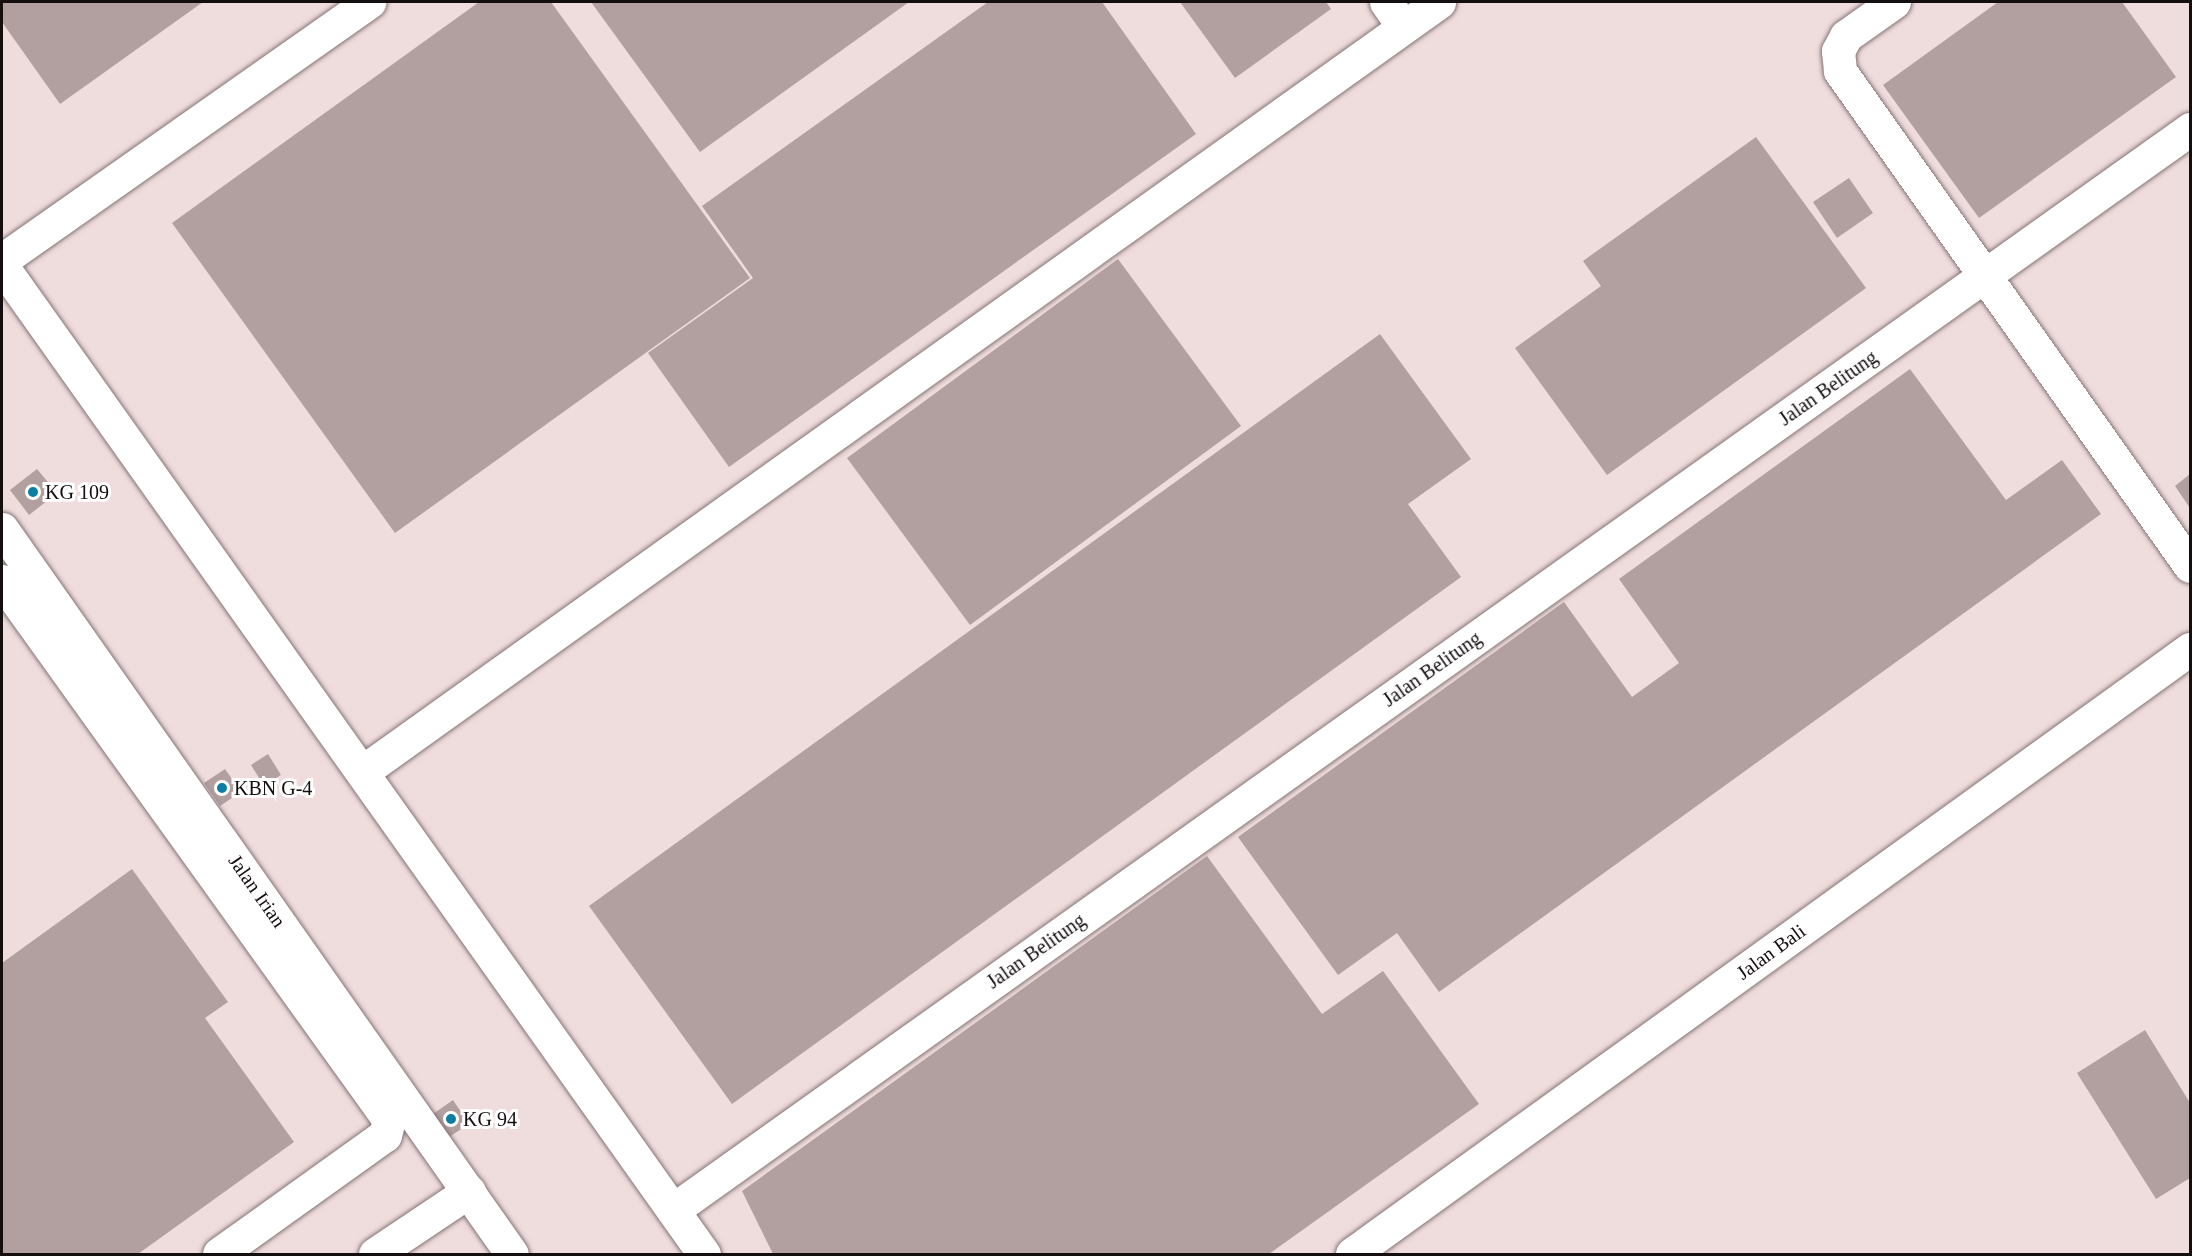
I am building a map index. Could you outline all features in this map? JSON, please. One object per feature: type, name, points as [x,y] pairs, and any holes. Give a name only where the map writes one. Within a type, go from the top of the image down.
[{"type":"lane","points":[[2,260],[369,2]]},
{"type":"lane","points":[[362,772],[1394,14],[1439,2]]},
{"type":"lane","points":[[1894,2],[1846,36],[1838,51],[1840,71],[2190,566]]},
{"type":"lane","name":"Jalan Belitung","points":[[673,1210],[2190,129]]},
{"type":"lane","points":[[2,266],[704,1254]]},
{"type":"lane","name":"Jalan Irian","points":[[2,529],[512,1254]]},
{"type":"lane","points":[[2,581],[388,1120],[385,1135],[219,1254]]},
{"type":"lane","name":"Jalan Bali","points":[[1352,1254],[2190,649]]},
{"type":"lane","points":[[375,1254],[469,1191]]},
{"type":"building","points":[[2,2],[203,2],[60,104],[2,22]]},
{"type":"building","points":[[479,2],[551,2],[750,278],[395,533],[172,223]]},
{"type":"building","points":[[591,2],[909,2],[700,152]]},
{"type":"building","points":[[988,2],[1102,2],[1196,134],[729,467],[648,353],[753,278],[702,206]]},
{"type":"building","points":[[1180,2],[1326,2],[1331,9],[1235,78]]},
{"type":"building","points":[[1998,2],[2122,2],[2176,77],[1979,218],[1883,85]]},
{"type":"building","points":[[1756,137],[1866,288],[1607,475],[1515,348],[1601,286],[1583,261]]},
{"type":"building","points":[[1849,178],[1873,213],[1837,238],[1813,202]]},
{"type":"building","points":[[1118,259],[1241,426],[970,625],[847,458]]},
{"type":"building","points":[[1380,334],[1471,459],[1408,504],[1461,577],[732,1104],[589,906]]},
{"type":"building","points":[[1910,369],[2006,500],[2062,460],[2101,514],[1439,992],[1397,933],[1338,975],[1238,837],[1564,602],[1632,697],[1679,663],[1619,579]]},
{"type":"building","name":"KG 109","points":[[37,469],[57,493],[29,515],[10,490]]},
{"type":"building","points":[[2190,474],[2190,508],[2175,486]]},
{"type":"building","points":[[268,754],[281,775],[264,786],[251,765]]},
{"type":"building","name":"KBN G-4","points":[[225,769],[241,792],[220,806],[204,783]]},
{"type":"building","points":[[1207,856],[1322,1014],[1383,971],[1479,1104],[1269,1254],[773,1254],[742,1191]]},
{"type":"building","points":[[132,869],[228,1002],[205,1018],[294,1142],[138,1254],[2,1254],[2,963]]},
{"type":"building","points":[[2145,1030],[2190,1103],[2190,1178],[2156,1199],[2077,1073]]},
{"type":"building","name":"KG 94","points":[[453,1100],[469,1124],[449,1137],[433,1114]]},
{"type":"place","name":"KG 109","points":[[33,492]]},
{"type":"place","name":"KBN G-4","points":[[222,788]]},
{"type":"place","name":"KG 94","points":[[451,1119]]}]
